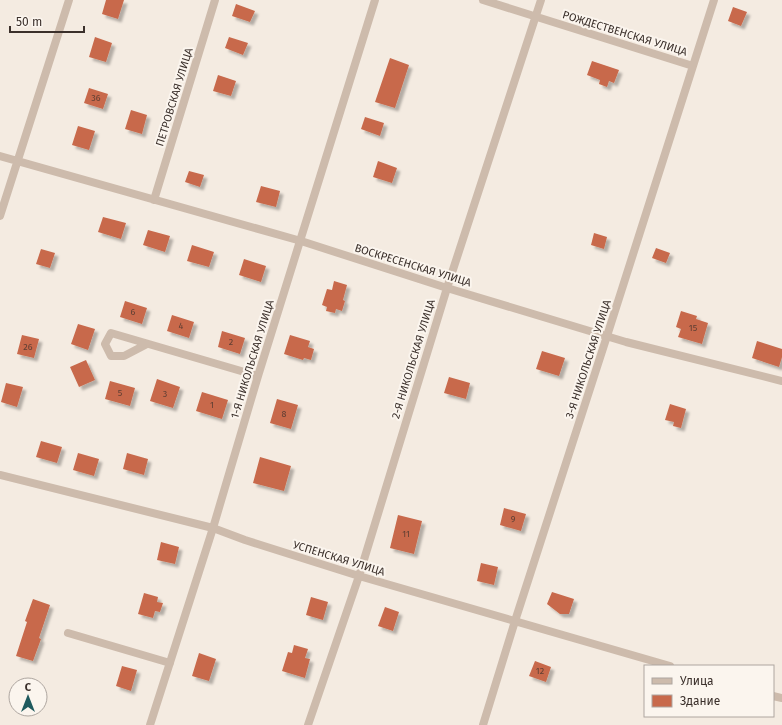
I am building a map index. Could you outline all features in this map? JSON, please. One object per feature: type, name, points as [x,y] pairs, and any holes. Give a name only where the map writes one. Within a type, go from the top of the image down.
[{"type":"street","points":[[0,216],[69,0]]},
{"type":"street","name":"ПЕТРОВСКАЯ УЛИЦА","points":[[154,200],[215,0]]},
{"type":"street","name":"1-Я НИКОЛЬСКАЯ УЛИЦА","points":[[150,725],[214,528],[258,376],[301,242],[375,0]]},
{"type":"street","name":"РОЖДЕСТВЕНСКАЯ УЛИЦА","points":[[483,0],[693,66]]},
{"type":"street","name":"2-Я НИКОЛЬСКАЯ УЛИЦА","points":[[308,725],[359,576],[447,288],[541,0]]},
{"type":"street","name":"3-Я НИКОЛЬСКАЯ УЛИЦА","points":[[483,725],[714,0]]},
{"type":"street","name":"ВОСКРЕСЕНСКАЯ УЛИЦА","points":[[0,156],[301,242],[607,336],[782,381]]},
{"type":"street","points":[[147,344],[124,356],[111,356],[105,344],[111,333],[258,376]]},
{"type":"street","name":"УСПЕНСКАЯ УЛИЦА","points":[[0,475],[214,528],[245,540],[359,576],[667,665]]},
{"type":"street","points":[[68,633],[170,663]]},
{"type":"building","points":[[106,0],[124,0],[118,19],[102,14]]},
{"type":"building","points":[[236,4],[255,11],[250,22],[232,16]]},
{"type":"building","points":[[733,7],[747,12],[741,26],[728,21]]},
{"type":"building","points":[[95,37],[112,43],[106,62],[89,57]]},
{"type":"building","points":[[229,37],[248,43],[243,55],[225,48]]},
{"type":"building","points":[[390,58],[409,65],[395,108],[375,102]]},
{"type":"building","points":[[592,61],[619,70],[614,83],[609,81],[607,87],[599,84],[600,80],[587,75]]},
{"type":"building","points":[[218,75],[236,81],[231,96],[213,91]]},
{"type":"building","points":[[89,88],[108,94],[103,109],[84,103]]},
{"type":"building","points":[[131,110],[147,115],[142,134],[125,129]]},
{"type":"building","points":[[365,117],[384,123],[380,136],[361,129]]},
{"type":"building","points":[[78,126],[95,131],[89,150],[72,145]]},
{"type":"building","points":[[378,161],[397,168],[392,183],[373,177]]},
{"type":"building","points":[[189,171],[204,175],[200,187],[185,182]]},
{"type":"building","points":[[261,186],[280,191],[276,207],[256,202]]},
{"type":"building","points":[[103,217],[126,223],[121,239],[98,232]]},
{"type":"building","points":[[148,230],[170,236],[165,252],[143,245]]},
{"type":"building","points":[[594,233],[607,237],[604,249],[591,245]]},
{"type":"building","points":[[192,245],[214,252],[209,267],[187,261]]},
{"type":"building","points":[[656,248],[670,253],[666,263],[652,258]]},
{"type":"building","points":[[41,249],[55,253],[50,268],[36,264]]},
{"type":"building","points":[[244,259],[266,266],[261,282],[239,275]]},
{"type":"building","points":[[334,281],[347,285],[342,311],[336,309],[335,313],[326,311],[327,307],[322,305],[327,289],[332,290]]},
{"type":"building","points":[[125,301],[147,308],[142,324],[120,317]]},
{"type":"building","points":[[681,311],[697,316],[696,319],[708,323],[702,344],[678,337],[681,329],[676,327]]},
{"type":"building","points":[[172,315],[194,322],[189,338],[167,331]]},
{"type":"building","points":[[78,324],[95,329],[88,350],[71,344]]},
{"type":"building","points":[[222,331],[245,338],[240,354],[218,347]]},
{"type":"building","points":[[22,335],[39,339],[34,358],[17,354]]},
{"type":"building","points":[[290,335],[310,341],[308,347],[314,349],[311,360],[304,358],[303,360],[284,354]]},
{"type":"building","points":[[757,341],[782,349],[782,357],[779,367],[752,358]]},
{"type":"building","points":[[542,351],[565,358],[559,376],[536,369]]},
{"type":"building","points":[[86,360],[95,380],[79,387],[70,367]]},
{"type":"building","points":[[449,377],[470,383],[466,399],[444,393]]},
{"type":"building","points":[[157,379],[180,387],[173,408],[150,401]]},
{"type":"building","points":[[110,381],[135,388],[130,406],[105,399]]},
{"type":"building","points":[[6,383],[23,387],[17,407],[1,402]]},
{"type":"building","points":[[202,392],[228,400],[222,419],[196,411]]},
{"type":"building","points":[[277,399],[298,405],[291,429],[270,423]]},
{"type":"building","points":[[670,404],[686,409],[681,428],[673,426],[674,422],[665,420]]},
{"type":"building","points":[[41,441],[62,447],[57,463],[36,457]]},
{"type":"building","points":[[78,453],[99,459],[94,476],[73,470]]},
{"type":"building","points":[[127,453],[148,459],[144,475],[123,469]]},
{"type":"building","points":[[260,457],[291,466],[284,491],[253,483]]},
{"type":"building","points":[[504,508],[526,514],[521,531],[500,525]]},
{"type":"building","points":[[398,515],[422,521],[414,554],[390,548]]},
{"type":"building","points":[[161,542],[179,547],[175,564],[157,560]]},
{"type":"building","points":[[481,563],[498,567],[494,585],[477,581]]},
{"type":"building","points":[[552,592],[574,599],[569,614],[560,614],[547,604]]},
{"type":"building","points":[[144,593],[158,597],[157,602],[163,603],[160,612],[155,611],[153,618],[138,614]]},
{"type":"building","points":[[311,597],[328,602],[323,620],[306,615]]},
{"type":"building","points":[[33,599],[50,605],[39,638],[41,639],[33,661],[16,656],[27,622],[25,621]]},
{"type":"building","points":[[385,607],[399,612],[393,631],[378,626]]},
{"type":"building","points":[[294,645],[308,649],[305,658],[310,659],[305,678],[282,671],[288,652],[292,653]]},
{"type":"building","points":[[199,653],[216,659],[209,681],[192,676]]},
{"type":"building","points":[[535,661],[551,667],[546,682],[529,676]]},
{"type":"building","points":[[122,666],[137,670],[131,691],[116,686]]}]
